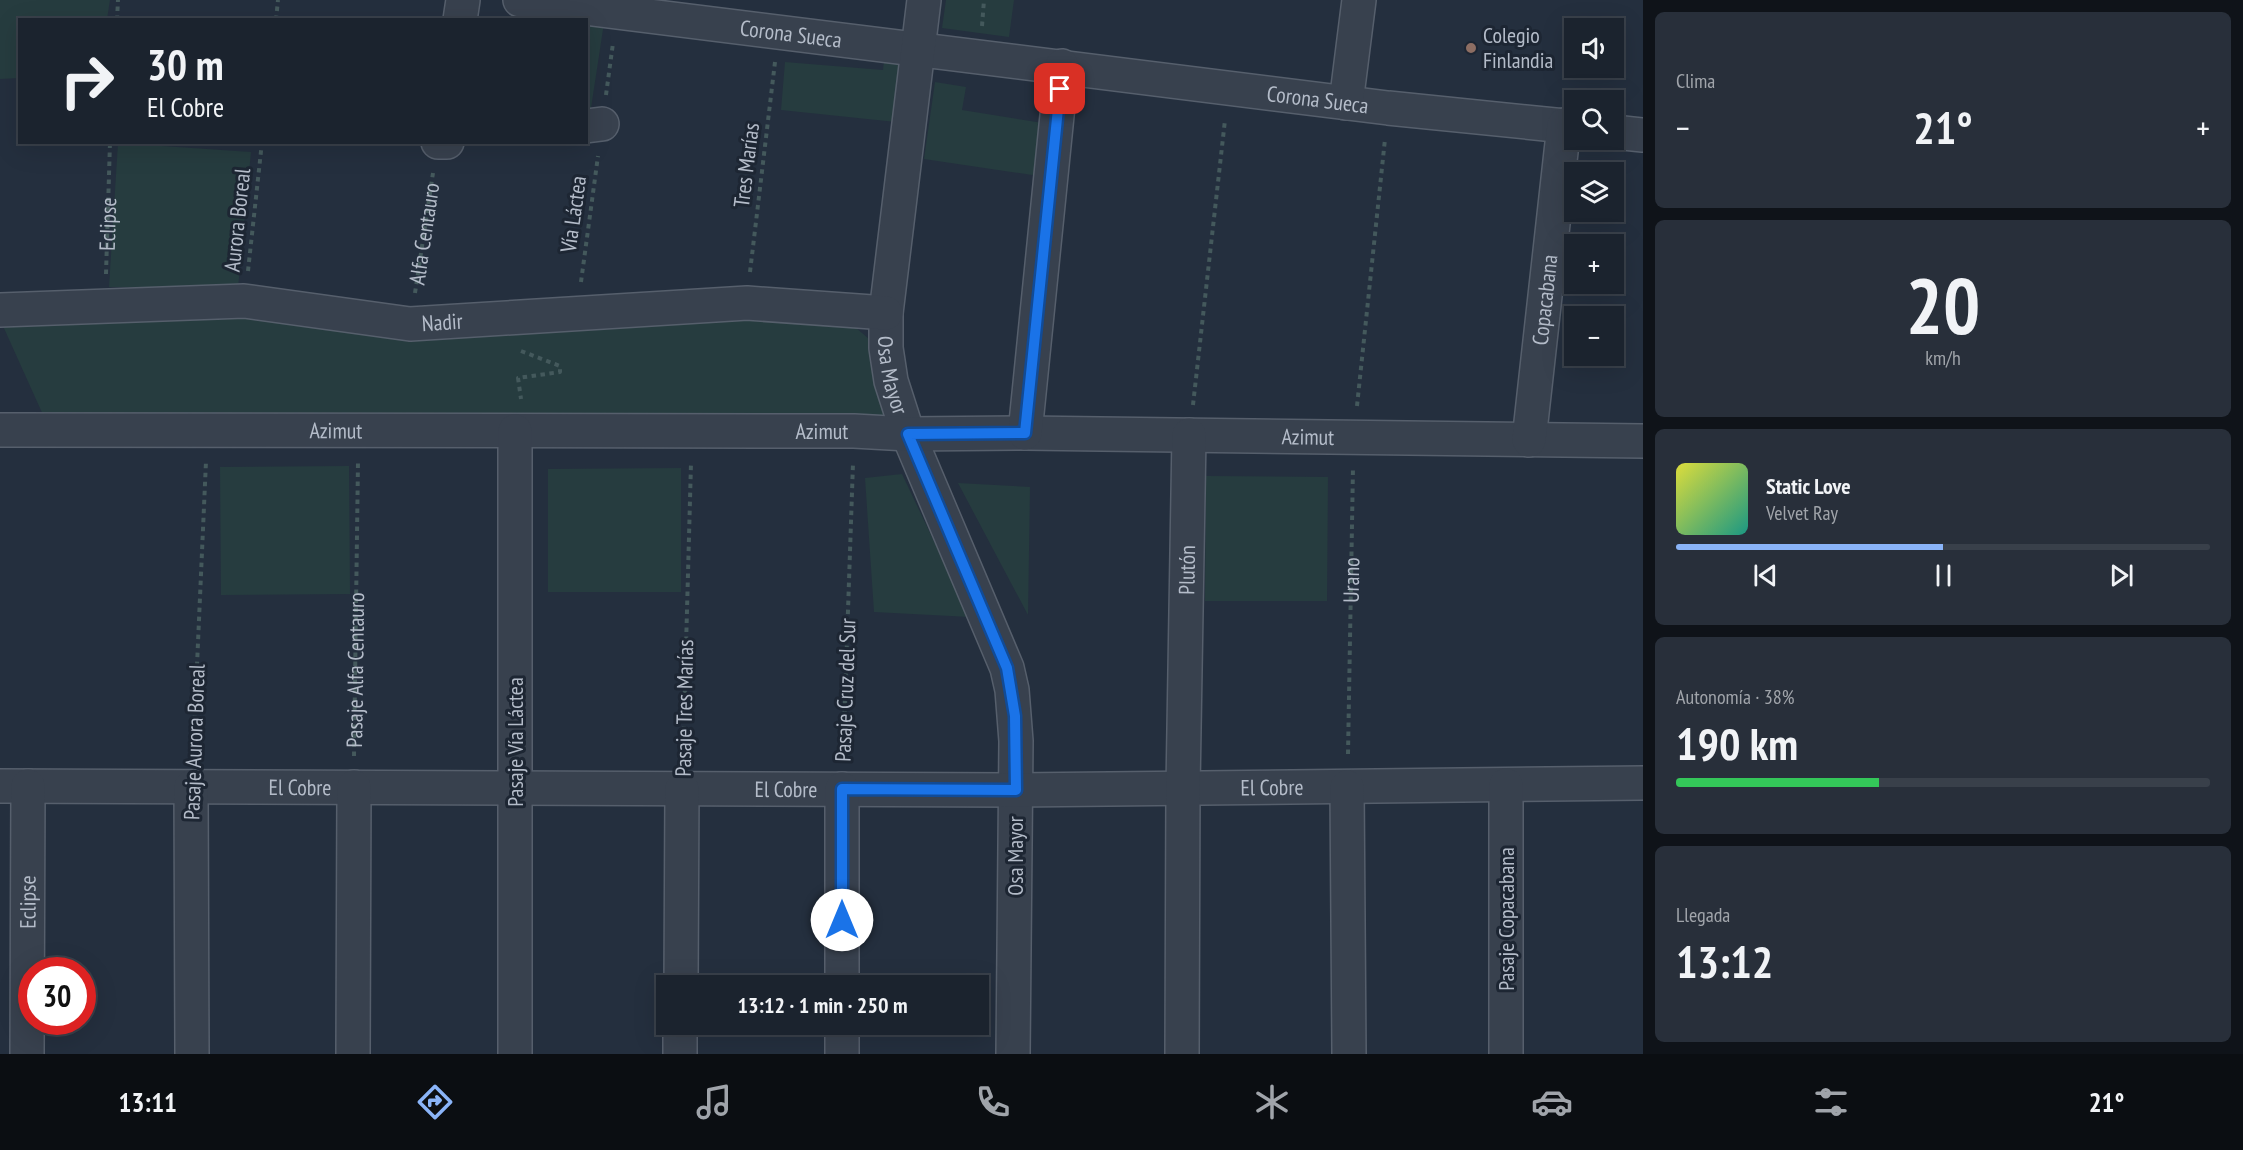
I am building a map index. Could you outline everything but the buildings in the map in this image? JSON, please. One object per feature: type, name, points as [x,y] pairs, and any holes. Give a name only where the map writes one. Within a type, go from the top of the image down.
[{"type":"street","points":[[460,18],[463,0]]},
{"type":"street","name":"Corona Sueca","points":[[520,0],[1346,103],[1564,126]]},
{"type":"street","name":"Osa Mayor","points":[[924,0],[886,313],[886,348],[891,381],[908,434],[1007,668],[1015,716],[1013,1054]]},
{"type":"street","points":[[1346,103],[1359,0]]},
{"type":"street","points":[[1025,433],[1062,66]]},
{"type":"street","points":[[1624,133],[1643,135]]},
{"type":"street","name":"Copacabana","points":[[1529,440],[1566,150]]},
{"type":"street","name":"Nadir","points":[[0,310],[244,301],[410,324],[747,303],[886,313]]},
{"type":"street","name":"Azimut","points":[[0,430],[854,431],[908,434],[1025,433],[1643,441]]},
{"type":"street","name":"Pasaje Vía Láctea","points":[[514,431],[516,1054]]},
{"type":"street","name":"Plutón","points":[[1182,1054],[1183,788],[1189,435]]},
{"type":"street","name":"El Cobre","points":[[14,786],[1016,790],[1643,783]]},
{"type":"street","name":"Pasaje Copacabana","points":[[1506,785],[1506,1054]]},
{"type":"street","name":"Eclipse","points":[[14,786],[27,1054]]},
{"type":"street","name":"Pasaje Aurora Boreal","points":[[191,787],[192,1054]]},
{"type":"street","points":[[353,1054],[354,787]]},
{"type":"street","points":[[1347,787],[1349,1054]]},
{"type":"street","name":"Pasaje Tres Marías","points":[[681,975],[682,789]]},
{"type":"street","name":"Pasaje Cruz del Sur","points":[[842,789],[842,975]]},
{"type":"street","points":[[680,1035],[680,1054]]},
{"type":"street","points":[[842,1035],[842,1054]]},
{"type":"path","points":[[117,18],[118,0]]},
{"type":"path","points":[[276,18],[278,0]]},
{"type":"path","name":"Vía Láctea","points":[[576,314],[594,125],[617,12]]},
{"type":"path","name":"Tres Marías","points":[[747,303],[779,32]]},
{"type":"path","points":[[1189,435],[1229,88]]},
{"type":"path","name":"Urano","points":[[1347,787],[1354,439],[1388,108]]},
{"type":"path","name":"Eclipse","points":[[105,305],[110,144]]},
{"type":"path","name":"Aurora Boreal","points":[[244,301],[262,144]]},
{"type":"path","name":"Alfa Centauro","points":[[410,324],[441,144]]},
{"type":"path","points":[[513,348],[560,366],[560,372],[518,378],[523,409],[514,431]]},
{"type":"path","name":"Pasaje Aurora Boreal","points":[[191,787],[207,430]]},
{"type":"path","name":"Pasaje Alfa Centauro","points":[[354,787],[358,430]]},
{"type":"path","name":"Pasaje Tres Marías","points":[[682,789],[691,431]]},
{"type":"path","name":"Pasaje Cruz del Sur","points":[[842,789],[854,431]]},
{"type":"green space","points":[[0,0],[110,0],[107,18],[18,18],[18,78],[0,79]]},
{"type":"green space","points":[[946,0],[1014,0],[1009,37],[942,28]]},
{"type":"green space","points":[[588,22],[604,23],[589,121]]},
{"type":"green space","points":[[885,52],[906,54],[896,122],[781,110],[785,62],[883,70]]},
{"type":"green space","points":[[935,82],[966,87],[962,110],[1043,123],[1039,176],[924,159]]},
{"type":"green space","points":[[118,144],[251,152],[238,288],[109,287]]},
{"type":"green space","points":[[240,313],[725,319],[855,327],[876,345],[900,421],[44,417],[3,326]]},
{"type":"green space","points":[[349,466],[350,594],[221,595],[220,467]]},
{"type":"green space","points":[[681,468],[681,592],[548,592],[548,469]]},
{"type":"green space","points":[[902,474],[970,617],[874,612],[865,478]]},
{"type":"green space","points":[[1206,476],[1328,477],[1327,601],[1205,601]]},
{"type":"green space","points":[[958,483],[1030,487],[1028,615]]},
{"type":"place","name":"Colegio Finlandia","points":[[1471,48]]},
{"type":"route","points":[[842,920],[842,789],[1016,790],[1015,716],[1007,668],[998,641],[908,434],[1025,433],[1060,89]]}]
